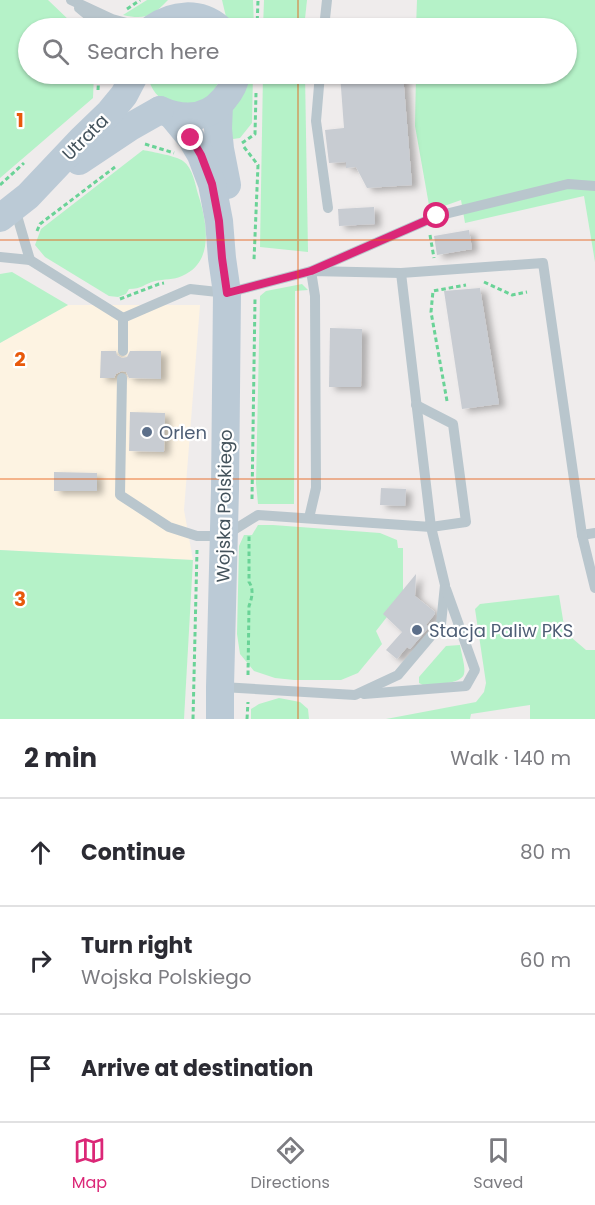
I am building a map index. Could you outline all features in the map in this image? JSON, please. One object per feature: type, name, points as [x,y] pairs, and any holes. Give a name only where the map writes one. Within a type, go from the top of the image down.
[{"type":"street","points":[[169,15],[215,17]]},
{"type":"street","name":"Utrata","points":[[14,207],[110,112],[130,84]]},
{"type":"street","name":"Wojska Polskiego","points":[[139,84],[148,100],[166,112],[191,138],[201,155],[212,184],[219,221],[227,293],[220,719]]},
{"type":"street","points":[[166,112],[184,117],[209,112],[219,105],[234,84]]},
{"type":"street","name":"Wojska Polskiego","points":[[219,105],[220,149],[234,229],[235,258],[227,293]]},
{"type":"street","name":"Utrata","points":[[14,207],[130,127],[166,112]]},
{"type":"lane","points":[[70,0],[91,18]]},
{"type":"lane","points":[[70,0],[112,18]]},
{"type":"lane","points":[[325,18],[327,0]]},
{"type":"lane","points":[[319,84],[316,121],[328,208]]},
{"type":"lane","points":[[123,318],[190,289],[227,293],[311,271],[437,216],[568,184],[595,186]]},
{"type":"lane","points":[[14,207],[30,260]]},
{"type":"lane","points":[[0,257],[30,260],[123,318]]},
{"type":"lane","points":[[311,271],[401,273],[543,263],[582,535],[595,588]]},
{"type":"lane","points":[[309,519],[316,488],[315,296],[311,271]]},
{"type":"lane","points":[[220,687],[355,695],[466,686],[475,670],[445,585],[430,527],[401,273]]},
{"type":"lane","points":[[123,318],[123,351]]},
{"type":"lane","points":[[122,378],[120,495],[169,527],[224,534],[258,515],[430,527],[466,522],[453,424],[416,405]]},
{"type":"lane","points":[[582,535],[595,533]]},
{"type":"lane","points":[[355,695],[398,675],[441,624],[445,585]]},
{"type":"path","points":[[120,13],[140,0]]},
{"type":"path","points":[[257,18],[258,0]]},
{"type":"path","points":[[137,142],[179,155]]},
{"type":"path","points":[[241,144],[258,165],[254,260]]},
{"type":"path","points":[[35,233],[40,224],[120,163]]},
{"type":"path","points":[[430,235],[434,258]]},
{"type":"path","points":[[477,282],[484,282],[512,295],[527,292]]},
{"type":"path","points":[[113,299],[120,300],[159,284],[168,283]]},
{"type":"path","points":[[447,401],[431,312],[434,291],[466,285]]},
{"type":"path","points":[[252,499],[255,298]]},
{"type":"path","points":[[224,534],[252,586],[249,606],[248,719]]},
{"type":"path","points":[[193,719],[224,534]]},
{"type":"shaded area","points":[[68,305],[200,305],[184,510],[193,560],[0,550],[0,343]]},
{"type":"green space","points":[[0,0],[48,0],[67,18],[18,18],[18,84],[94,84],[93,98],[0,178]]},
{"type":"green space","points":[[147,0],[168,0],[158,10],[143,17],[123,15]]},
{"type":"green space","points":[[222,0],[253,0],[254,18],[226,18]]},
{"type":"green space","points":[[264,0],[307,0],[305,18],[263,18]]},
{"type":"green space","points":[[417,0],[595,0],[595,262],[584,196],[465,223],[461,200],[430,211],[415,126],[416,84],[577,84],[577,18],[416,18]]},
{"type":"green space","points":[[150,84],[217,84],[206,99],[189,105],[161,99]]},
{"type":"green space","points":[[243,84],[253,84],[252,123],[240,138],[226,140],[227,119]]},
{"type":"green space","points":[[263,84],[305,84],[308,252],[260,247]]},
{"type":"green space","points":[[143,150],[175,157],[189,168],[195,181],[204,217],[206,240],[204,251],[193,270],[182,276],[129,289],[126,294],[118,297],[109,296],[45,257],[35,245],[41,229]]},
{"type":"green space","points":[[12,272],[68,305],[0,343],[0,274]]},
{"type":"green space","points":[[302,284],[308,290],[295,291],[294,504],[258,504],[256,483],[260,296],[266,291]]},
{"type":"green space","points":[[258,525],[380,533],[397,540],[398,548],[403,548],[404,595],[376,631],[382,644],[358,673],[341,680],[275,678],[254,671],[240,654],[237,634],[239,546],[244,535],[252,535]]},
{"type":"green space","points":[[0,550],[193,560],[184,719],[0,719]]},
{"type":"green space","points":[[559,595],[565,632],[586,650],[595,650],[595,719],[530,719],[530,705],[471,714],[470,719],[386,719],[476,702],[484,692],[486,683],[475,609],[480,604]]},
{"type":"green space","points":[[460,645],[464,668],[462,678],[446,683],[423,685],[419,683],[419,677],[446,646]]},
{"type":"green space","points":[[279,698],[300,702],[308,709],[309,719],[251,719],[251,709]]},
{"type":"building","points":[[341,84],[404,84],[412,185],[367,188],[356,167],[346,168],[346,162],[329,163],[325,130],[344,128]]},
{"type":"building","points":[[374,207],[375,224],[339,226],[338,209]]},
{"type":"building","points":[[469,230],[472,249],[437,255],[434,236]]},
{"type":"building","points":[[480,288],[499,404],[462,409],[444,291]]},
{"type":"building","points":[[330,328],[362,329],[361,387],[329,387]]},
{"type":"building","points":[[101,351],[116,351],[117,355],[122,358],[127,357],[130,351],[161,351],[161,379],[129,378],[126,372],[122,371],[114,378],[100,378]]},
{"type":"building","name":"Orlen","points":[[130,412],[165,413],[164,452],[129,451]]},
{"type":"building","points":[[54,472],[97,473],[97,491],[54,491]]},
{"type":"building","points":[[381,488],[406,489],[405,506],[380,505]]},
{"type":"building","points":[[416,574],[415,596],[435,612],[426,625],[429,627],[410,649],[407,647],[397,659],[386,650],[402,632],[383,614]]},
{"type":"place","name":"Orlen","points":[[147,432]]},
{"type":"place","name":"Stacja Paliw PKS","points":[[417,630]]},
{"type":"route","points":[[191,138],[201,155],[212,184],[219,221],[227,293],[311,271],[437,216]]}]
